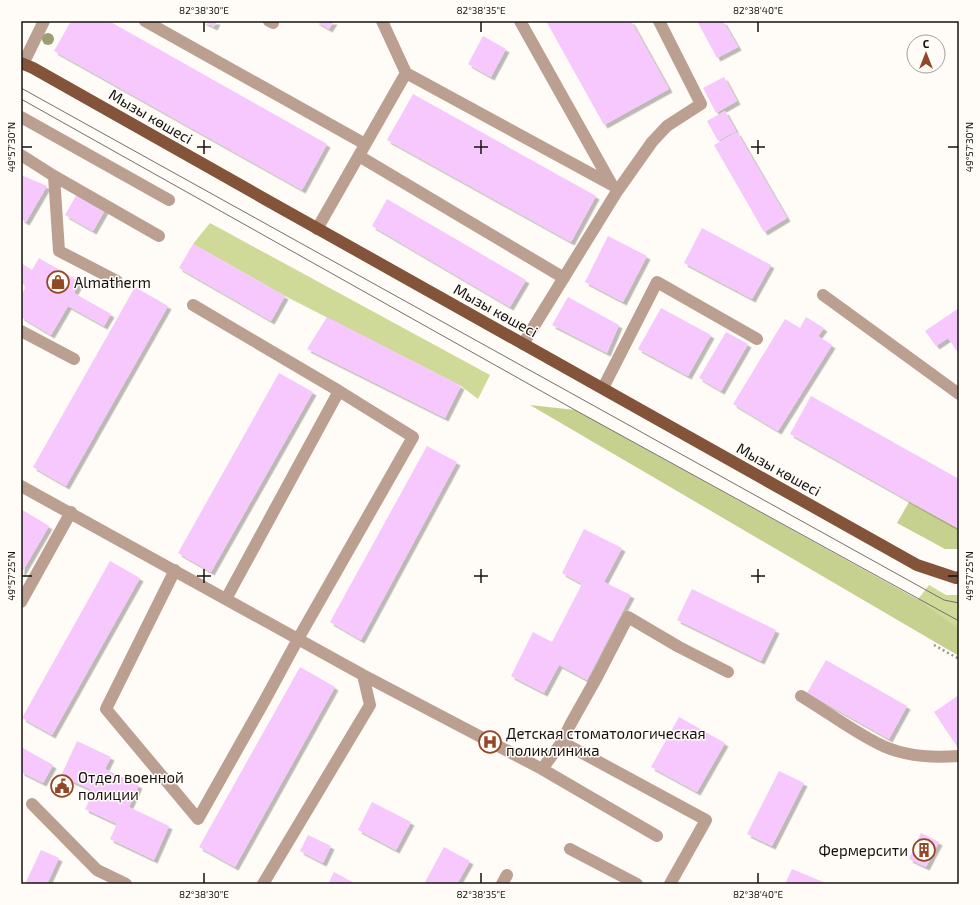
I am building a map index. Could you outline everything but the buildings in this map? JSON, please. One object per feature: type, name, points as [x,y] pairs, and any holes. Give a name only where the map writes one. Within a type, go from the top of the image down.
[{"type":"main road","name":"Мызы көшесі","points":[[22,63],[917,565],[956,578],[959,577]]},
{"type":"street","points":[[22,63],[44,21]]},
{"type":"street","points":[[145,21],[366,144]]},
{"type":"street","points":[[382,21],[406,73],[614,189]]},
{"type":"street","points":[[520,21],[614,189]]},
{"type":"street","points":[[523,344],[564,278],[614,189],[667,126],[701,104],[659,21]]},
{"type":"street","points":[[317,229],[406,73]]},
{"type":"street","points":[[21,117],[169,200]]},
{"type":"street","points":[[21,155],[54,176],[159,236]]},
{"type":"street","points":[[359,156],[564,278]]},
{"type":"street","points":[[54,176],[59,251],[117,281]]},
{"type":"street","points":[[603,388],[657,282],[757,339]]},
{"type":"street","points":[[823,294],[959,394]]},
{"type":"street","points":[[175,570],[106,709],[198,819],[413,437],[339,391],[193,305]]},
{"type":"street","points":[[21,330],[74,359]]},
{"type":"street","points":[[226,599],[339,391]]},
{"type":"street","points":[[21,486],[363,675],[542,769],[657,836]]},
{"type":"street","points":[[21,602],[70,512]]},
{"type":"street","points":[[542,769],[562,742],[628,617],[679,647],[728,672]]},
{"type":"street","points":[[263,884],[370,705],[363,675]]},
{"type":"street","points":[[801,696],[878,744],[901,752],[932,757],[940,758],[959,756]]},
{"type":"street","points":[[562,742],[706,820],[670,884]]},
{"type":"street","points":[[32,804],[97,870],[126,884]]},
{"type":"street","points":[[570,849],[637,884]]},
{"type":"path","points":[[934,644],[959,659]]},
{"type":"green space","points":[[210,223],[490,375],[478,399],[461,386],[285,296],[193,244]]},
{"type":"green space","points":[[530,405],[575,410],[917,599],[959,629],[959,656]]},
{"type":"green space","points":[[909,502],[959,529],[959,549],[945,549],[897,523]]},
{"type":"green space","points":[[929,585],[946,595],[959,595],[959,635],[913,606]]},
{"type":"tram line","points":[[21,88],[944,600],[959,603]]},
{"type":"tram line","points":[[21,99],[575,410],[959,621]]},
{"type":"place","name":"Almatherm","points":[[58,282]]},
{"type":"place","name":"Детская стоматологическая поликлиника","points":[[490,742]]},
{"type":"place","name":"Отдел военной полиции","points":[[62,786]]},
{"type":"place","name":"Фермерсити","points":[[924,850]]}]
